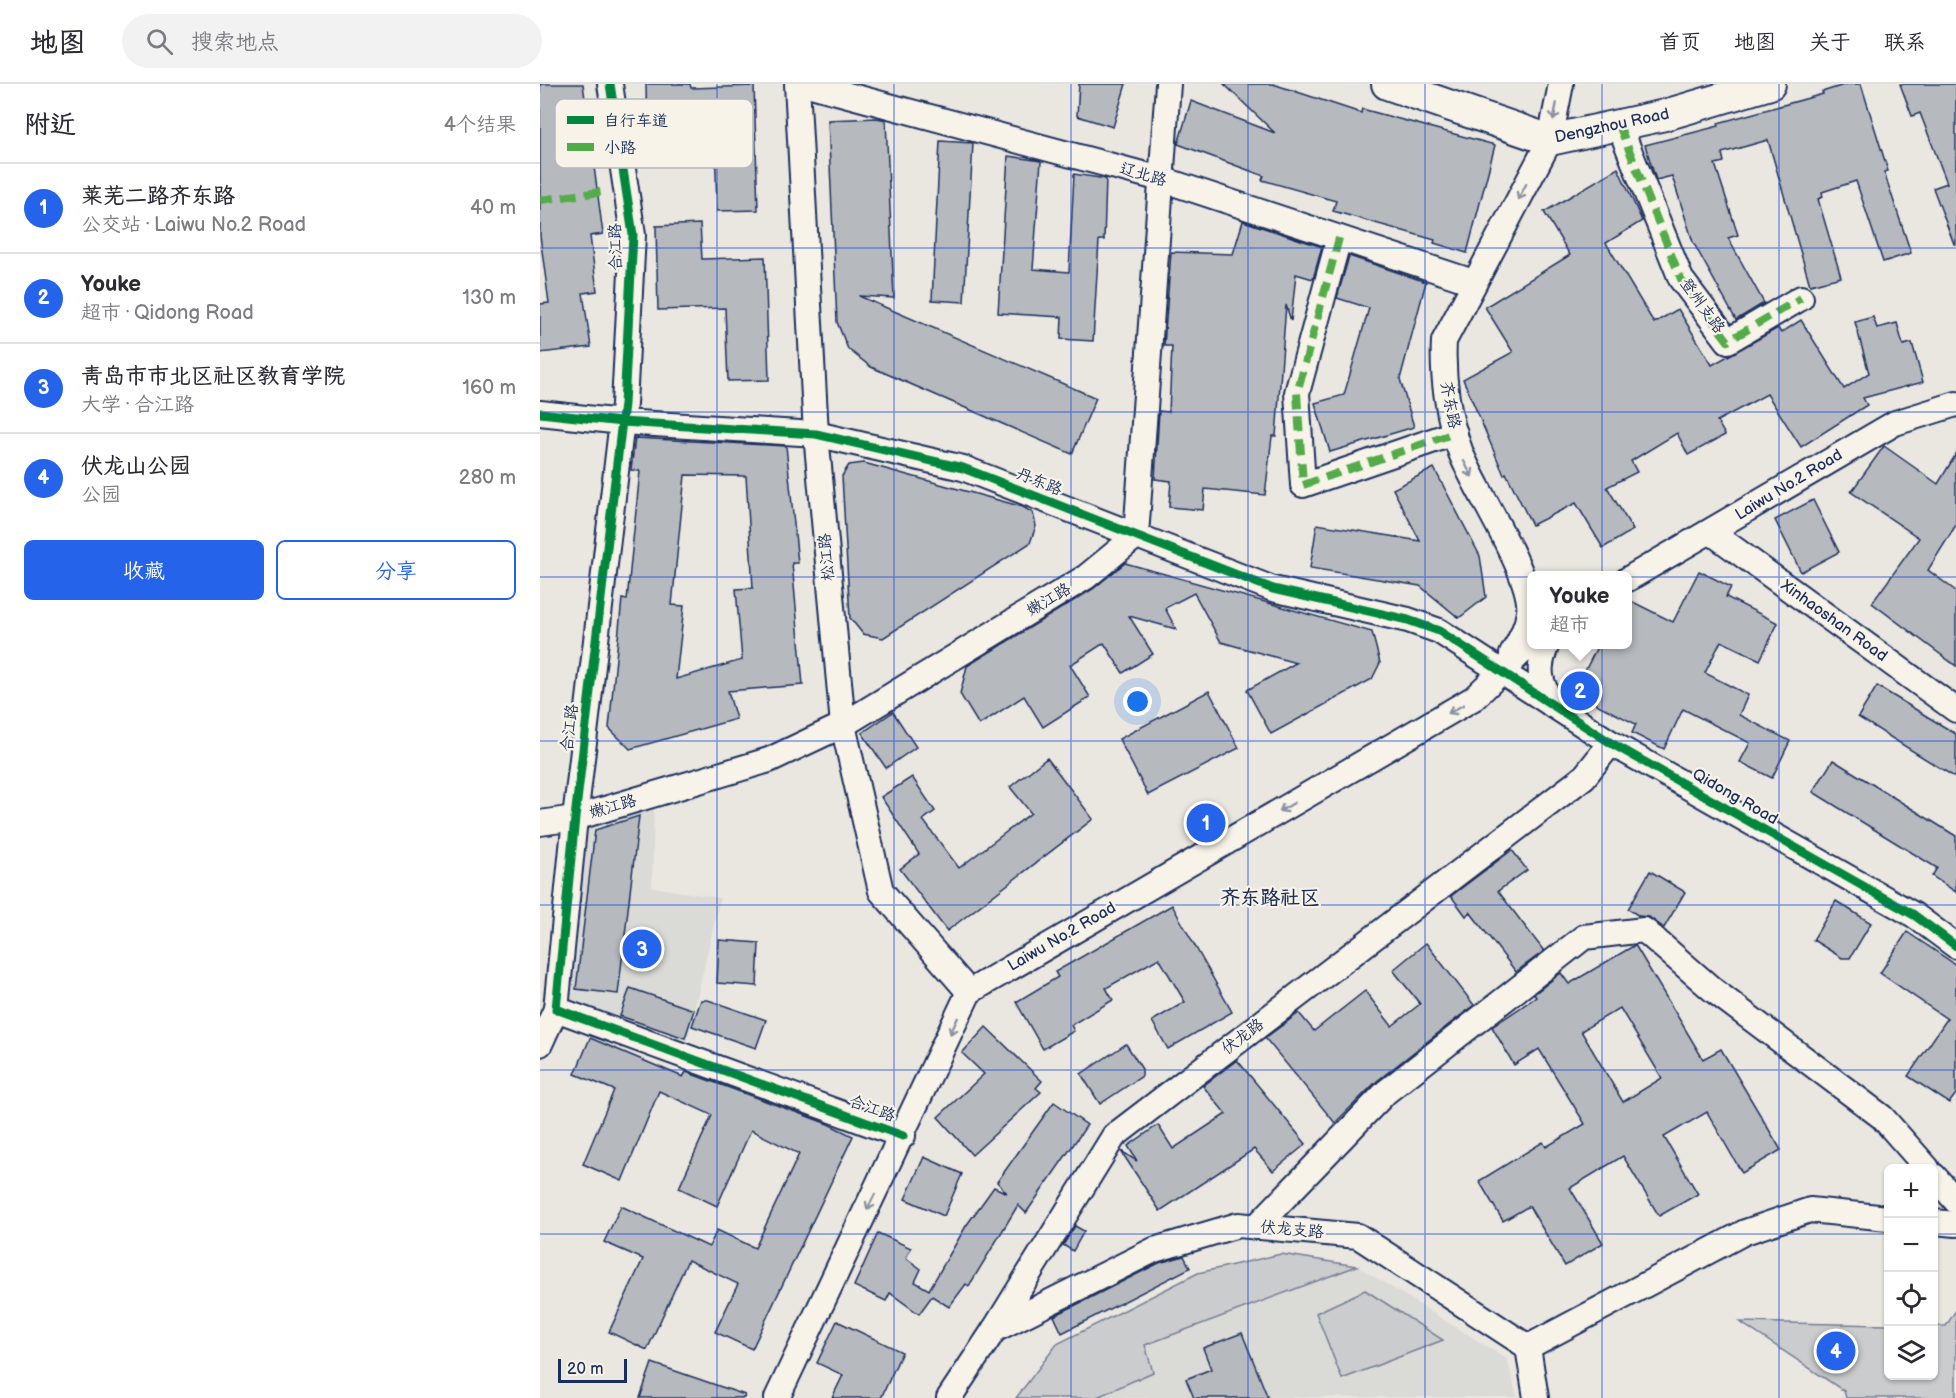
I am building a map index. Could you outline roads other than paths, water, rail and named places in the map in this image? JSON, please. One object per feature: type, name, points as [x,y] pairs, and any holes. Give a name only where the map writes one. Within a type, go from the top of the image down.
[{"type":"main road","name":"Dengzhou Road","points":[[1387,84],[1550,140],[1665,115],[1770,84]]},
{"type":"street","name":"合江路","points":[[610,84],[612,99]]},
{"type":"street","name":"松江路","points":[[797,84],[816,434],[843,725],[881,891],[969,992]]},
{"type":"street","name":"辽北路","points":[[807,84],[1161,179],[1473,282]]},
{"type":"street","points":[[1136,536],[1168,84]]},
{"type":"street","name":"齐东路","points":[[1527,584],[1461,454],[1443,365],[1444,341],[1473,282],[1550,140],[1561,84]]},
{"type":"street","name":"登州支路","points":[[1619,125],[1681,279],[1728,341],[1801,298]]},
{"type":"street","name":"合江路","points":[[623,168],[633,235],[622,422],[575,818],[556,1009],[903,1136]]},
{"type":"street","points":[[1339,238],[1297,393],[1303,485],[1455,433]]},
{"type":"street","name":"Laiwu No.2 Road","points":[[1632,577],[1895,423],[1956,404]]},
{"type":"street","name":"丹东路","points":[[540,413],[622,422],[816,434],[963,468],[1273,589],[1408,620],[1438,631],[1501,672]]},
{"type":"street","name":"Xinhaoshan Road","points":[[1711,532],[1956,710]]},
{"type":"street","name":"嫩江路","points":[[540,824],[575,818],[770,760],[843,725],[1086,577],[1136,536]]},
{"type":"street","name":"齐东路","points":[[1501,672],[1523,635],[1527,621]]},
{"type":"street","name":"Laiwu No.2 Road","points":[[969,992],[1474,698],[1527,647]]},
{"type":"street","points":[[1545,649],[1539,663],[1542,685],[1552,705]]},
{"type":"street","name":"Qidong Road","points":[[1501,672],[1611,743],[1914,915],[1956,946]]},
{"type":"street","name":"伏龙路","points":[[949,1398],[994,1330],[1114,1136],[1584,777],[1611,743]]},
{"type":"street","points":[[1256,1227],[1386,1092],[1584,937],[1644,930],[1713,990],[1882,1117],[1923,1164]]},
{"type":"street","points":[[777,1398],[903,1136],[969,992]]},
{"type":"street","points":[[540,1044],[556,1009]]},
{"type":"street","points":[[1938,1181],[1956,1201]]},
{"type":"street","points":[[1536,1398],[1528,1347],[1745,1232],[1810,1210],[1884,1218]]},
{"type":"street","points":[[1938,1222],[1956,1224]]},
{"type":"street","name":"伏龙支路","points":[[994,1330],[1154,1250],[1238,1225],[1358,1236],[1528,1347]]},
{"type":"place","name":"Youke","points":[[1580,691]]},
{"type":"place","name":"莱芜二路齐东路","points":[[1206,823]]},
{"type":"place","name":"青岛市市北区社区教育学院","points":[[642,949]]},
{"type":"place","name":"伏龙山公园","points":[[1836,1351]]},
{"type":"district","name":"齐东路社区","points":[[1270,898]]}]
